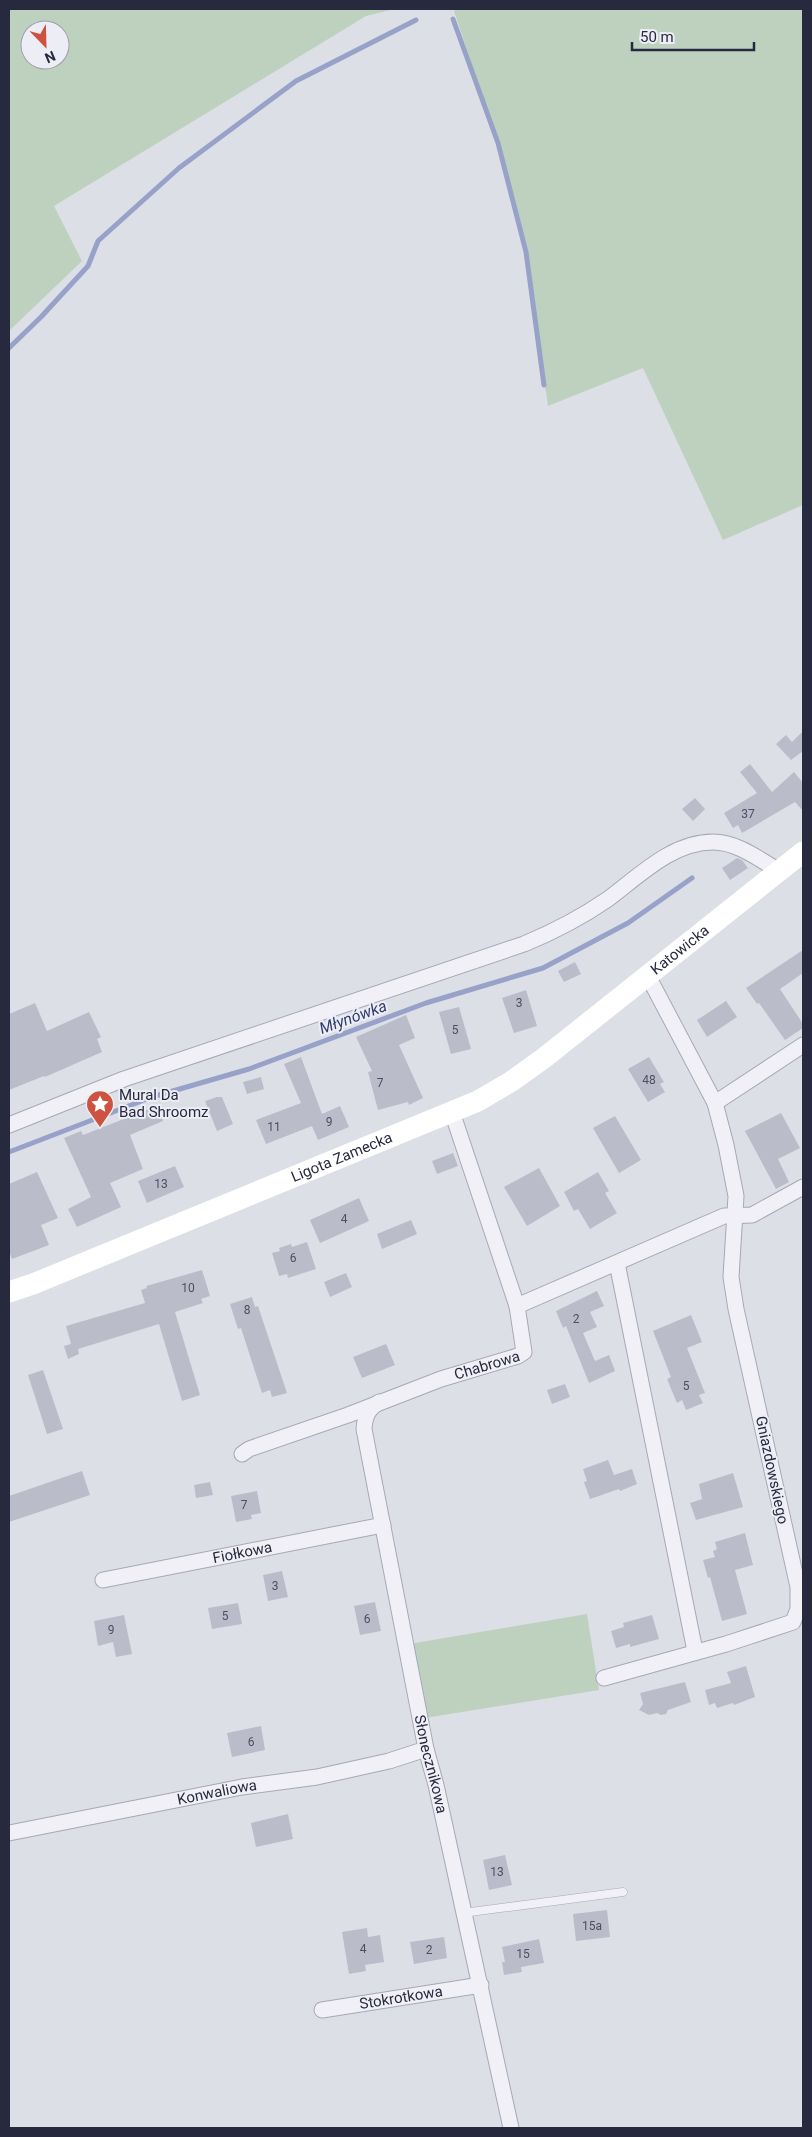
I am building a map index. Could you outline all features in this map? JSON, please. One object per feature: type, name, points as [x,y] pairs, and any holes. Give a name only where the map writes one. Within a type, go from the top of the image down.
[{"type":"main road","name":"Katowicka","points":[[648,976],[803,852]]},
{"type":"main road","name":"Ligota Zamecka","points":[[9,1292],[478,1101],[512,1081],[648,976]]},
{"type":"street","points":[[9,1125],[124,1079],[524,944],[550,933],[607,899],[644,870],[687,846],[714,842],[730,845],[778,871]]},
{"type":"street","name":"Katowicka","points":[[648,976],[715,1103],[728,1153],[736,1196],[735,1216]]},
{"type":"street","points":[[715,1103],[803,1044]]},
{"type":"street","name":"Chabrowa","points":[[242,1454],[249,1449],[348,1415],[441,1379],[518,1356],[524,1352],[517,1306],[452,1112]]},
{"type":"street","points":[[517,1306],[724,1216],[752,1215],[803,1187]]},
{"type":"street","name":"Gniazdowskiego","points":[[604,1678],[793,1622],[798,1609],[798,1587],[736,1309],[732,1277],[735,1216]]},
{"type":"street","points":[[617,1263],[695,1651]]},
{"type":"street","name":"Słonecznikowa","points":[[379,1402],[368,1410],[364,1429],[426,1749],[436,1785],[511,2128]]},
{"type":"street","name":"Fiołkowa","points":[[103,1580],[383,1525]]},
{"type":"street","name":"Konwaliowa","points":[[9,1833],[242,1787],[317,1777],[389,1761],[426,1749]]},
{"type":"street","name":"Stokrotkowa","points":[[322,2010],[480,1985]]},
{"type":"lane","points":[[463,1912],[623,1892]]},
{"type":"green space","points":[[9,9],[394,9],[366,16],[54,206],[82,261],[9,331]]},
{"type":"green space","points":[[457,9],[803,9],[803,505],[723,540],[643,368],[548,406],[526,252],[498,143],[454,11]]},
{"type":"green space","points":[[587,1614],[599,1690],[425,1718],[409,1644]]},
{"type":"building","points":[[803,731],[803,751],[791,760],[776,744],[786,735],[792,742]]},
{"type":"building","points":[[750,764],[772,792],[794,772],[803,783],[803,811],[795,802],[742,833],[738,825],[733,828],[724,813],[757,793],[740,772]]},
{"type":"building","points":[[695,798],[705,809],[693,821],[682,809]]},
{"type":"building","points":[[737,858],[742,860],[748,868],[730,880],[722,868]]},
{"type":"building","points":[[803,950],[803,973],[780,989],[803,1024],[803,1028],[785,1040],[746,988]]},
{"type":"building","points":[[575,962],[581,974],[564,982],[558,971]]},
{"type":"building","points":[[526,990],[537,1026],[514,1033],[502,998]]},
{"type":"building","points":[[726,1001],[737,1017],[707,1037],[697,1020]]},
{"type":"building","points":[[35,1003],[47,1031],[89,1012],[101,1037],[97,1039],[102,1052],[45,1077],[9,1090],[9,1014]]},
{"type":"building","points":[[459,1007],[471,1049],[451,1054],[439,1012]]},
{"type":"building","points":[[406,1015],[415,1038],[399,1045],[423,1098],[409,1105],[408,1102],[378,1110],[368,1072],[372,1071],[356,1037]]},
{"type":"building","points":[[301,1057],[322,1114],[340,1106],[349,1127],[318,1140],[312,1126],[266,1144],[256,1120],[301,1103],[284,1064]]},
{"type":"building","points":[[649,1057],[664,1082],[660,1084],[665,1092],[648,1102],[628,1069]]},
{"type":"building","points":[[261,1077],[264,1089],[247,1094],[243,1082]]},
{"type":"building","points":[[222,1097],[233,1124],[217,1131],[205,1101]]},
{"type":"building","points":[[157,1106],[163,1121],[130,1135],[143,1169],[110,1183],[121,1207],[77,1227],[68,1209],[91,1197],[64,1138],[81,1131],[83,1135]]},
{"type":"building","points":[[781,1113],[800,1148],[778,1159],[789,1182],[776,1189],[745,1131]]},
{"type":"building","points":[[615,1116],[641,1160],[619,1173],[593,1128]]},
{"type":"building","points":[[453,1153],[458,1166],[437,1174],[432,1161]]},
{"type":"building","points":[[175,1166],[184,1187],[147,1203],[138,1181]]},
{"type":"building","points":[[539,1168],[560,1206],[527,1226],[504,1187]]},
{"type":"building","points":[[37,1172],[58,1218],[41,1225],[49,1245],[12,1259],[9,1251],[9,1184]]},
{"type":"building","points":[[598,1172],[609,1191],[605,1193],[617,1213],[590,1229],[578,1209],[574,1211],[564,1192]]},
{"type":"building","points":[[359,1198],[369,1221],[320,1243],[310,1220]]},
{"type":"building","points":[[411,1220],[417,1234],[382,1249],[377,1234]]},
{"type":"building","points":[[307,1242],[316,1269],[288,1278],[287,1274],[279,1276],[272,1253],[280,1251],[279,1248],[291,1244],[292,1247]]},
{"type":"building","points":[[202,1270],[210,1296],[201,1299],[203,1303],[175,1312],[200,1395],[182,1401],[159,1324],[78,1349],[79,1354],[68,1359],[64,1346],[71,1344],[66,1326],[145,1303],[141,1290],[147,1288],[146,1286]]},
{"type":"building","points":[[346,1273],[352,1287],[330,1297],[324,1282]]},
{"type":"building","points":[[597,1291],[604,1306],[590,1312],[597,1327],[583,1333],[595,1361],[609,1355],[615,1371],[589,1383],[566,1326],[563,1328],[556,1311]]},
{"type":"building","points":[[252,1297],[255,1307],[258,1306],[287,1393],[272,1397],[270,1390],[262,1393],[241,1328],[238,1329],[230,1304]]},
{"type":"building","points":[[691,1315],[702,1342],[687,1348],[705,1393],[699,1395],[703,1403],[686,1410],[682,1400],[677,1403],[667,1379],[671,1377],[653,1331]]},
{"type":"building","points":[[386,1344],[395,1365],[362,1378],[353,1357]]},
{"type":"building","points":[[43,1370],[63,1429],[47,1434],[28,1375]]},
{"type":"building","points":[[565,1384],[570,1397],[552,1404],[547,1390]]},
{"type":"building","points":[[608,1460],[614,1475],[632,1469],[637,1484],[590,1499],[584,1482],[587,1481],[583,1469]]},
{"type":"building","points":[[82,1471],[90,1495],[9,1522],[9,1496]]},
{"type":"building","points":[[733,1473],[743,1507],[696,1520],[690,1503],[702,1499],[699,1484]]},
{"type":"building","points":[[210,1482],[213,1495],[196,1498],[194,1485]]},
{"type":"building","points":[[257,1491],[261,1513],[251,1515],[252,1519],[236,1522],[231,1496]]},
{"type":"building","points":[[745,1533],[753,1565],[735,1570],[747,1614],[722,1621],[710,1577],[708,1578],[703,1560],[715,1557],[713,1551],[717,1549],[715,1542]]},
{"type":"building","points":[[282,1571],[288,1597],[268,1601],[263,1575]]},
{"type":"building","points":[[375,1602],[381,1631],[360,1635],[354,1606]]},
{"type":"building","points":[[238,1603],[242,1624],[212,1629],[208,1608]]},
{"type":"building","points":[[124,1615],[132,1654],[116,1657],[113,1642],[98,1646],[94,1621]]},
{"type":"building","points":[[652,1615],[659,1639],[630,1647],[630,1644],[616,1648],[611,1631],[624,1627],[623,1623]]},
{"type":"building","points":[[746,1666],[755,1697],[734,1705],[733,1703],[717,1708],[715,1703],[709,1705],[705,1690],[731,1683],[727,1672]]},
{"type":"building","points":[[685,1682],[691,1702],[668,1710],[666,1714],[661,1715],[657,1713],[649,1715],[639,1710],[643,1704],[640,1693]]},
{"type":"building","points":[[261,1726],[265,1750],[232,1757],[227,1733]]},
{"type":"building","points":[[288,1814],[293,1839],[256,1847],[251,1823]]},
{"type":"building","points":[[505,1855],[512,1885],[489,1890],[483,1860]]},
{"type":"building","points":[[607,1910],[610,1937],[576,1941],[573,1914]]},
{"type":"building","points":[[367,1928],[368,1937],[380,1935],[384,1962],[365,1965],[366,1971],[349,1974],[342,1932]]},
{"type":"building","points":[[444,1937],[447,1958],[414,1964],[410,1942]]},
{"type":"building","points":[[539,1939],[544,1963],[521,1967],[522,1972],[504,1975],[502,1962],[505,1962],[502,1947]]},
{"type":"waterway","points":[[453,19],[498,143],[526,252],[544,385]]},
{"type":"waterway","points":[[9,348],[41,317],[88,266],[98,241],[179,168],[296,81],[416,20]]},
{"type":"waterway","name":"Młynówka","points":[[9,1152],[152,1097],[249,1069],[426,1003],[543,968],[628,923],[692,878]]},
{"type":"place","name":"Mural Da Bad Shroomz","points":[[100,1128]]}]
